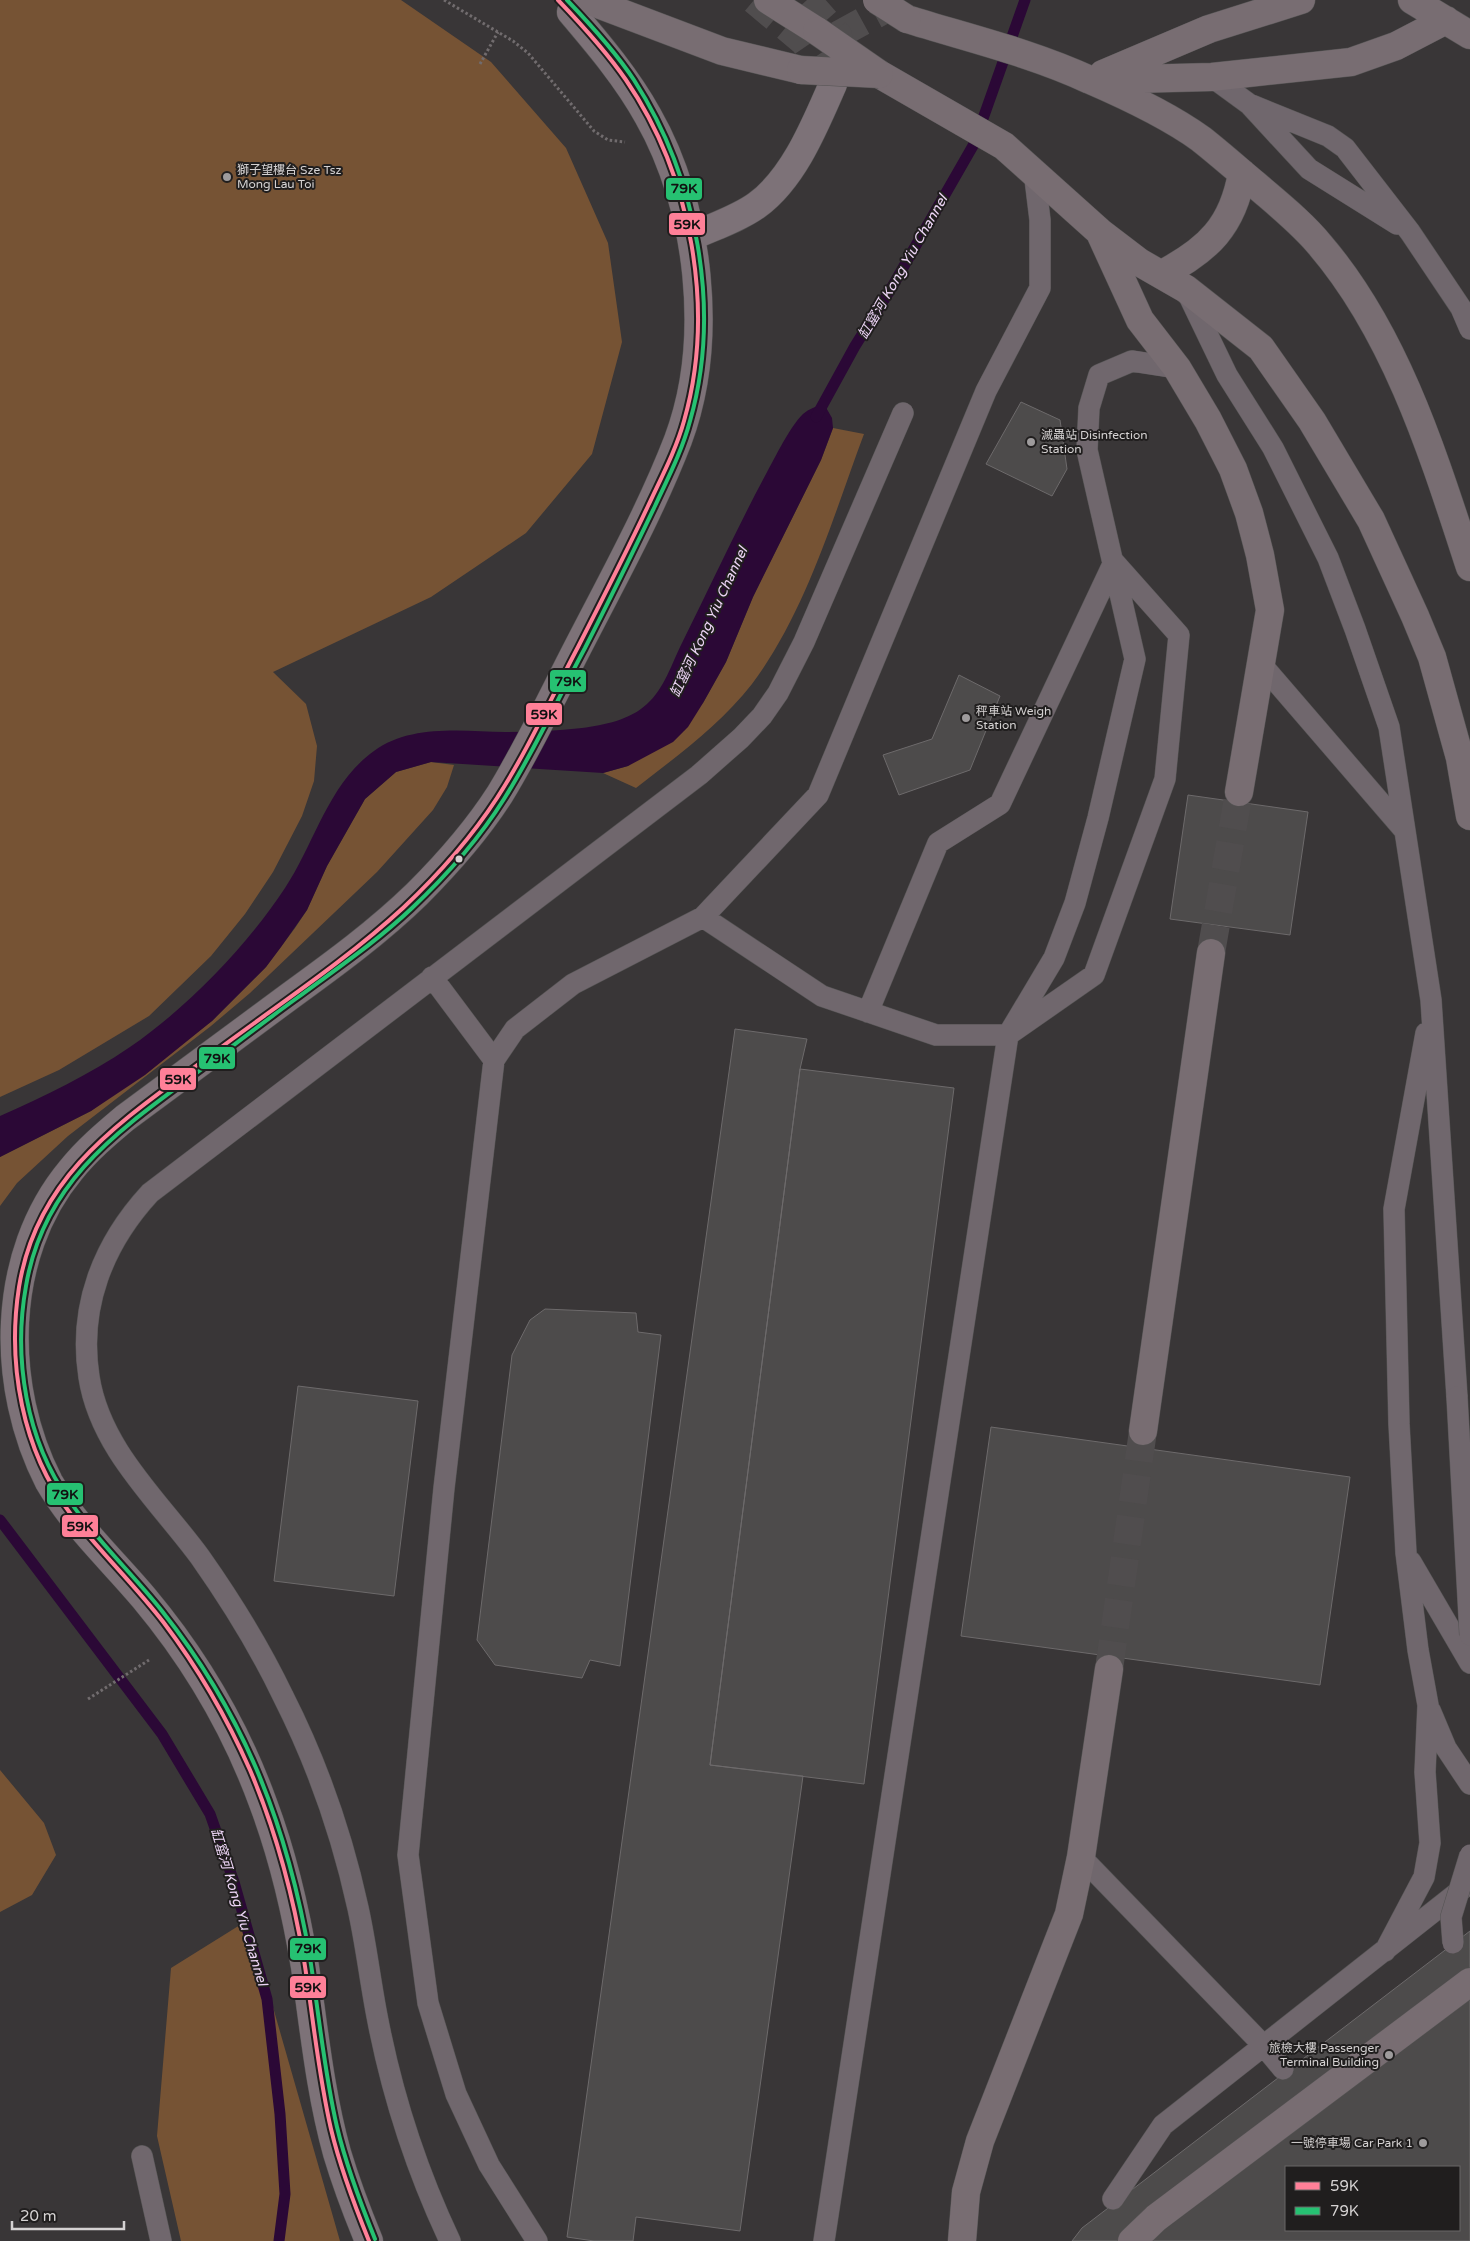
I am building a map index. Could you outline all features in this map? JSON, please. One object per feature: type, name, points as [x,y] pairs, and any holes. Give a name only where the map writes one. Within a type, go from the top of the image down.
[{"type":"highway","points":[[768,0],[879,74],[1004,146],[1034,171],[1101,234],[1139,262],[1186,289],[1261,348],[1312,421],[1372,520],[1432,657],[1460,758],[1470,816]]},
{"type":"highway","points":[[877,0],[1053,64],[1090,80],[1166,118],[1199,138],[1280,205],[1320,245],[1358,298],[1385,344],[1410,401],[1447,496],[1470,567]]},
{"type":"highway","points":[[1090,80],[1209,29],[1301,0]]},
{"type":"highway","points":[[1412,0],[1470,35]]},
{"type":"highway","points":[[579,6],[750,59],[801,70],[879,74]]},
{"type":"highway","points":[[1090,80],[1212,77],[1351,62],[1396,46],[1446,20]]},
{"type":"highway","points":[[1162,274],[1203,250],[1220,229],[1238,194],[1242,173]]},
{"type":"highway","points":[[1101,234],[1140,320],[1177,368],[1208,420],[1233,469],[1249,513],[1260,555],[1270,610],[1239,792]]},
{"type":"highway","points":[[1143,1431],[1211,953]]},
{"type":"highway","points":[[962,2241],[966,2192],[980,2141],[1065,1923],[1081,1857],[1109,1670]]},
{"type":"highway","points":[[1132,2241],[1156,2218],[1194,2188],[1470,1982]]},
{"type":"street","points":[[369,2241],[352,2198],[337,2151],[316,2048],[295,1917],[287,1880],[264,1804],[230,1728],[178,1640],[67,1509],[48,1481],[31,1448],[19,1409],[12,1372],[11,1333],[14,1294],[35,1227],[70,1170],[96,1143],[125,1118],[390,919],[446,862],[498,796],[582,640],[637,531],[678,440],[687,410],[697,332],[696,269],[691,237],[667,155],[650,119],[579,6]]},
{"type":"street","points":[[691,237],[758,205],[801,152],[833,84]]},
{"type":"lane","points":[[1212,77],[1249,104],[1309,169],[1410,232]]},
{"type":"lane","points":[[1249,104],[1328,136],[1345,148],[1410,232],[1461,308],[1470,329]]},
{"type":"lane","points":[[537,2241],[489,2165],[456,2094],[428,2002],[408,1855],[444,1488],[494,1060],[515,1029],[573,984],[703,917],[818,794],[986,391],[1040,288],[1040,220],[1034,171]]},
{"type":"lane","points":[[1186,289],[1227,375],[1273,448],[1328,558],[1389,727],[1431,1000],[1457,1397],[1470,1635]]},
{"type":"lane","points":[[824,2241],[1008,1036],[1054,958],[1075,903],[1098,818],[1135,659],[1087,450],[1089,408],[1099,375],[1132,361],[1177,368]]},
{"type":"lane","points":[[450,2241],[411,2148],[398,2106],[376,2015],[358,1906],[337,1828],[322,1782],[283,1695],[231,1604],[196,1553],[130,1469],[109,1437],[97,1407],[89,1379],[86,1346],[88,1314],[95,1282],[106,1253],[131,1213],[150,1192],[699,776],[762,716],[778,693],[804,642],[903,414]]},
{"type":"lane","points":[[703,917],[822,996],[936,1035],[1008,1036],[1094,975],[1165,779],[1179,635],[1114,562]]},
{"type":"lane","points":[[868,1012],[938,843],[1000,804],[1114,562]]},
{"type":"lane","points":[[1261,664],[1405,831]]},
{"type":"lane","points":[[432,978],[494,1060]]},
{"type":"lane","points":[[1431,1000],[1394,1209],[1399,1424],[1406,1553],[1418,1650],[1428,1705],[1446,1748],[1470,1784]]},
{"type":"lane","points":[[1406,1553],[1470,1663]]},
{"type":"lane","points":[[1385,1951],[1424,1877],[1430,1843],[1425,1772],[1428,1705]]},
{"type":"lane","points":[[1453,1943],[1452,1917],[1470,1855]]},
{"type":"lane","points":[[1081,1857],[1263,2045],[1283,2069]]},
{"type":"lane","points":[[1114,2198],[1164,2125],[1470,1883]]},
{"type":"lane","points":[[1156,2162],[1164,2125]]},
{"type":"lane","points":[[142,2156],[160,2241]]},
{"type":"path","points":[[444,0],[498,32],[528,53],[594,132],[608,140],[630,141]]},
{"type":"path","points":[[480,64],[498,32]]},
{"type":"path","points":[[88,1699],[152,1659]]},
{"type":"shaded area","points":[[0,0],[401,0],[491,62],[566,148],[608,243],[622,342],[592,454],[526,533],[431,597],[273,672],[306,704],[317,746],[314,781],[302,816],[273,872],[245,914],[211,956],[149,1016],[59,1070],[0,1097]]},
{"type":"shaded area","points":[[833,428],[864,434],[817,563],[788,626],[771,656],[752,684],[726,713],[636,788],[603,773],[628,766],[703,703],[726,662],[753,597],[821,460]]},
{"type":"shaded area","points":[[431,762],[454,765],[447,787],[433,810],[377,872],[250,993],[211,1026],[68,1136],[17,1183],[0,1206],[0,1157],[91,1111],[212,1021],[266,967],[295,928],[307,910],[327,866],[365,799],[396,772]]},
{"type":"shaded area","points":[[0,1770],[44,1823],[56,1855],[32,1895],[0,1912]]},
{"type":"shaded area","points":[[248,1920],[340,2241],[181,2241],[157,2136],[171,1968]]},
{"type":"water","points":[[824,404],[832,418],[833,428],[821,460],[753,597],[726,662],[688,727],[673,742],[628,766],[603,773],[431,762],[396,772],[365,799],[327,866],[307,910],[281,947],[266,967],[212,1021],[145,1075],[91,1111],[0,1157],[0,1116],[34,1101],[99,1067],[130,1047],[173,1014],[215,975],[270,910],[296,871],[323,815],[345,780],[374,751],[388,742],[404,736],[437,731],[534,732],[590,727],[625,718],[647,704],[658,691],[667,675],[744,516],[788,434],[803,414]]},
{"type":"building","name":"滅蟲站 Disinfection Station","points":[[1021,402],[1060,420],[1067,469],[1052,496],[986,464]]},
{"type":"building","name":"秤車站 Weigh Station","points":[[959,675],[1000,696],[970,770],[899,795],[883,755],[932,739]]},
{"type":"building","points":[[1188,795],[1308,812],[1290,935],[1170,919]]},
{"type":"building","points":[[735,1029],[807,1039],[800,1069],[710,1765],[803,1776],[740,2231],[636,2217],[633,2241],[594,2241],[567,2237]]},
{"type":"building","points":[[800,1069],[954,1088],[864,1784],[710,1765]]},
{"type":"building","points":[[545,1309],[636,1313],[638,1332],[661,1335],[620,1666],[590,1660],[582,1678],[495,1665],[477,1640],[512,1355],[530,1320]]},
{"type":"building","points":[[298,1386],[418,1401],[394,1596],[274,1581]]},
{"type":"building","points":[[991,1427],[1350,1477],[1320,1685],[961,1636]]},
{"type":"building","name":"旅檢大樓 Passenger Terminal Building","points":[[1470,1931],[1470,2241],[1072,2241],[1082,2228]]},
{"type":"waterway","name":"缸窰河 Kong Yiu Channel","points":[[816,417],[855,346],[892,287],[974,144],[1025,0]]},
{"type":"waterway","name":"缸窰河 Kong Yiu Channel","points":[[0,1520],[162,1734],[210,1814],[234,1882],[267,1999],[280,2114],[285,2194],[279,2241]]},
{"type":"tunnel","points":[[754,0],[804,42],[833,84]]},
{"type":"tunnel","points":[[807,0],[838,35],[841,54]]},
{"type":"tunnel","points":[[838,35],[902,0]]},
{"type":"tunnel","points":[[1211,953],[1239,792]]},
{"type":"tunnel","points":[[1109,1669],[1143,1431]]},
{"type":"transit line","name":"59K","points":[[369,2241],[348,2185],[331,2129],[295,1911],[268,1816],[232,1731],[189,1658],[153,1609],[70,1513],[40,1462],[22,1405],[17,1376],[16,1316],[19,1287],[29,1248],[44,1213],[63,1182],[87,1155],[142,1106],[331,968],[380,929],[429,883],[476,827],[497,798],[529,743],[623,559],[673,453],[684,421],[693,378],[698,334],[697,289],[691,244],[681,200],[667,158],[648,117],[626,80],[594,39],[558,0]]},
{"type":"transit line","name":"79K","points":[[375,2239],[354,2183],[337,2127],[301,1909],[274,1814],[247,1747],[214,1686],[176,1629],[102,1543],[54,1477],[33,1425],[27,1398],[21,1341],[22,1313],[35,1248],[50,1215],[68,1186],[90,1160],[143,1113],[384,933],[437,884],[484,828],[504,799],[536,743],[585,648],[679,454],[690,421],[699,378],[704,334],[703,290],[698,245],[688,201],[674,159],[656,118],[634,80],[602,38],[567,0]]},
{"type":"place","name":"獅子望樓台 Sze Tsz Mong Lau Toi","points":[[227,177]]},
{"type":"place","name":"滅蟲站 Disinfection Station","points":[[1031,442]]},
{"type":"place","name":"秤車站 Weigh Station","points":[[966,718]]},
{"type":"place","name":"旅檢大樓 Passenger Terminal Building","points":[[1389,2055]]},
{"type":"place","name":"一號停車場 Car Park 1","points":[[1423,2143]]}]
